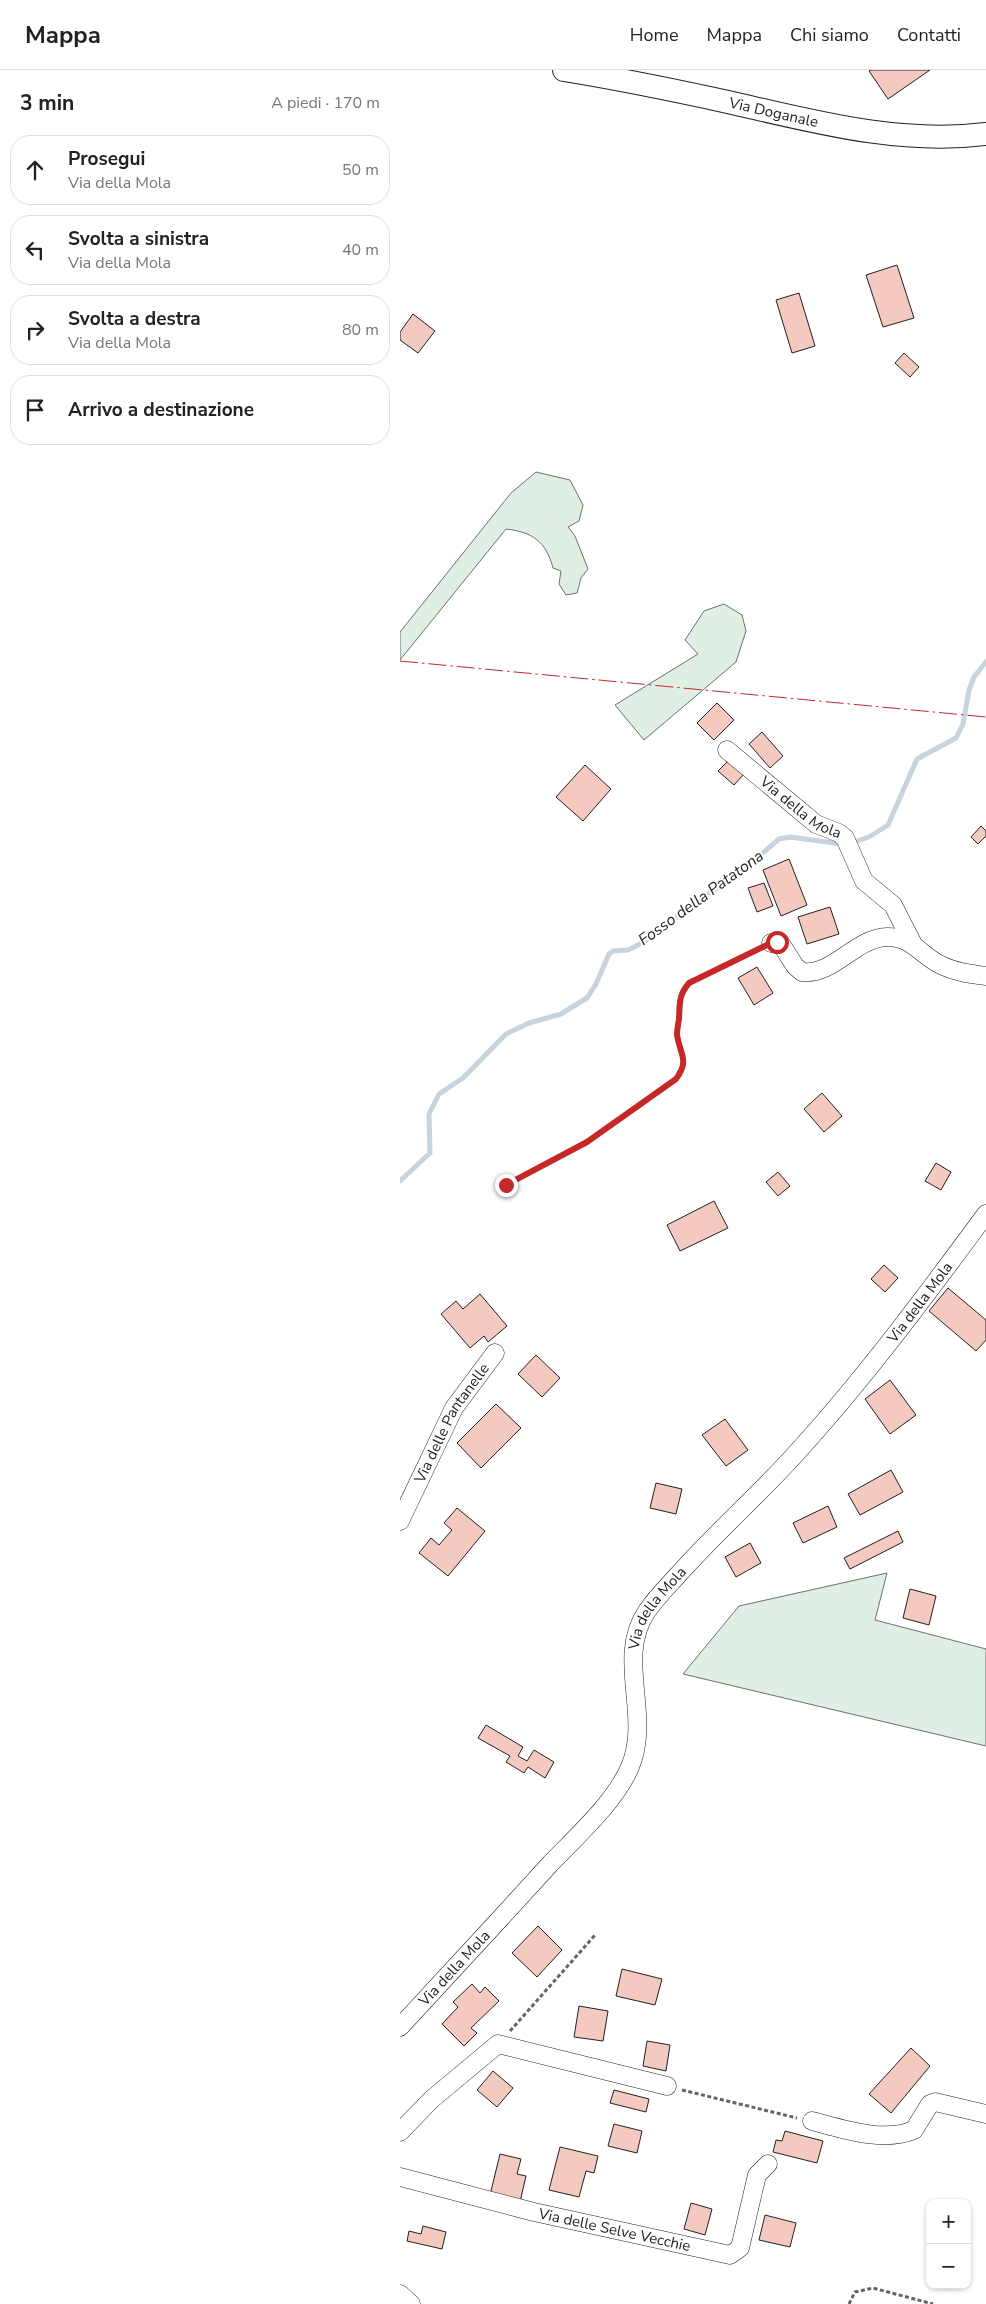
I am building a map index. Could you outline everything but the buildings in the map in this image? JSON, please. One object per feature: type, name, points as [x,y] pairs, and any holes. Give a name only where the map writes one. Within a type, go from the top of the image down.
[{"type":"main road","name":"Via Doganale","points":[[564,70],[655,85],[799,119],[868,132],[931,138],[986,134]]},
{"type":"street","name":"Via della Mola","points":[[727,750],[816,824],[839,832],[848,844],[864,881],[893,905],[913,944]]},
{"type":"street","name":"Via della Mola","points":[[771,943],[781,944],[795,966],[802,972],[809,973],[819,970],[876,940],[886,937],[913,944],[939,964],[959,972],[986,976]]},
{"type":"street","name":"Via della Mola","points":[[400,2027],[592,1819],[624,1780],[636,1750],[639,1726],[634,1679],[634,1645],[640,1626],[650,1606],[691,1560],[802,1448],[907,1321],[986,1214]]},
{"type":"street","name":"Via delle Pantanelle","points":[[400,1521],[454,1408],[495,1354]]},
{"type":"street","points":[[400,2132],[432,2099],[498,2044],[667,2086]]},
{"type":"street","points":[[812,2121],[861,2133],[888,2134],[914,2130],[928,2107],[935,2102],[986,2114]]},
{"type":"street","name":"Via delle Selve Vecchie","points":[[400,2177],[534,2212],[730,2255],[740,2248],[757,2175],[768,2164]]},
{"type":"street","points":[[400,2294],[411,2304]]},
{"type":"path","points":[[506,1185],[587,1142],[676,1079],[681,1072],[684,1061],[677,1032],[678,1004],[681,992],[689,983],[771,943]]},
{"type":"path","points":[[498,2044],[596,1934]]},
{"type":"path","points":[[667,2086],[812,2121]]},
{"type":"path","points":[[849,2304],[855,2292],[873,2288],[933,2304]]},
{"type":"green space","points":[[536,472],[570,480],[583,505],[579,521],[568,527],[575,536],[588,569],[581,578],[577,593],[566,595],[559,584],[561,571],[553,568],[546,551],[537,540],[515,530],[506,529],[400,660],[400,632],[511,493]]},
{"type":"green space","points":[[724,604],[742,615],[746,631],[736,662],[644,740],[615,705],[698,654],[685,640],[704,611]]},
{"type":"green space","points":[[887,1573],[875,1620],[986,1649],[986,1746],[683,1674],[739,1606]]},
{"type":"waterway","name":"Fosso della Patatona","points":[[851,843],[869,837],[888,825],[917,759],[956,738],[963,724],[969,690],[974,677],[986,662]]},
{"type":"waterway","name":"Fosso della Patatona","points":[[400,1181],[430,1153],[429,1114],[439,1094],[463,1078],[506,1034],[529,1023],[561,1014],[587,998],[596,984],[609,954],[613,951],[628,950],[644,942],[706,895],[735,877],[779,839],[790,837],[842,844]]},
{"type":"power","points":[[400,661],[986,717]]},
{"type":"route","points":[[506,1185],[587,1142],[676,1079],[681,1072],[684,1061],[677,1032],[679,1019],[678,1004],[681,992],[689,983],[771,943],[777,942]]}]
